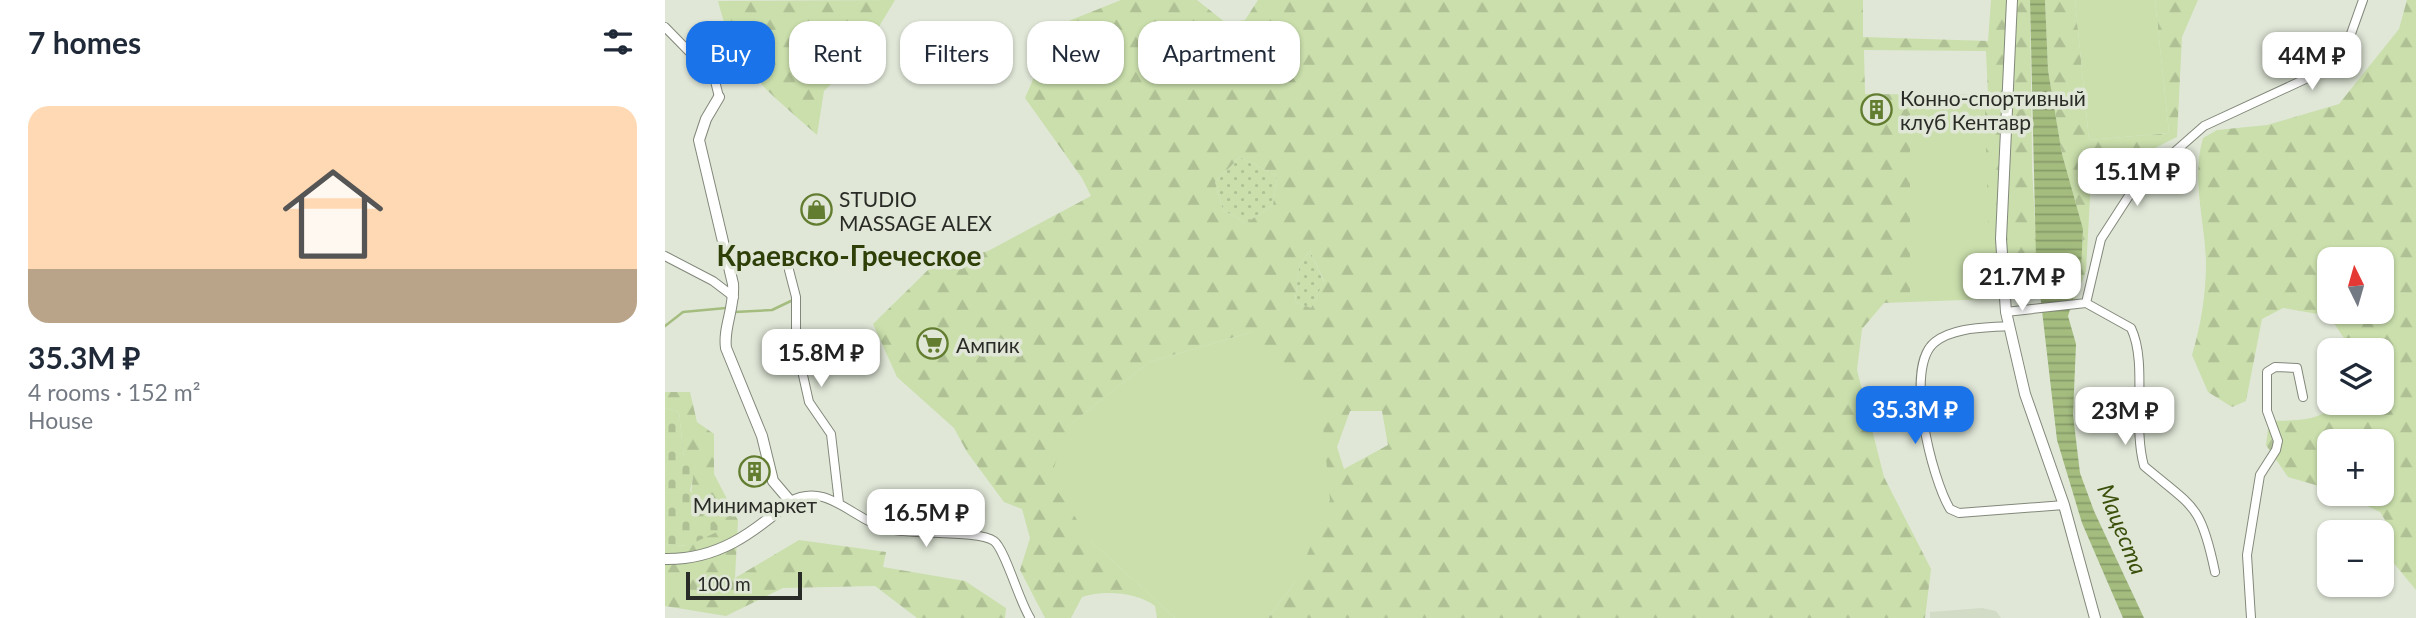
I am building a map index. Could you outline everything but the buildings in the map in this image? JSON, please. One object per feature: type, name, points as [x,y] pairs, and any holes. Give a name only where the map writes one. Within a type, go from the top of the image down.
[{"type":"main road","points":[[2012,0],[2001,239],[2006,312],[2025,394],[2064,505],[2095,618]]},
{"type":"main road","points":[[665,559],[691,559],[721,550],[759,528],[790,501],[773,481],[762,436],[729,359],[726,336],[734,297],[727,253],[699,140],[719,97]]},
{"type":"street","points":[[2082,303],[2096,251],[2119,209],[2143,174],[2171,155],[2204,126],[2315,75],[2347,45],[2363,0]]},
{"type":"street","points":[[665,27],[691,57],[714,77],[719,97]]},
{"type":"street","points":[[665,256],[713,281],[734,297]]},
{"type":"street","points":[[789,270],[796,297],[796,344],[809,402],[832,440],[838,503]]},
{"type":"street","points":[[2006,312],[2082,303],[2131,328],[2138,348],[2139,439],[2144,466],[2186,498],[2202,519],[2215,572]]},
{"type":"street","points":[[2008,326],[1948,334],[1933,343],[1924,355],[1920,394],[1938,479],[1950,509],[1959,513],[2064,505]]},
{"type":"street","points":[[2251,618],[2246,555],[2256,516],[2259,482],[2278,442],[2267,411],[2267,372],[2275,366],[2297,368],[2302,397]]},
{"type":"street","points":[[790,501],[818,495],[886,529],[925,535],[982,536],[993,540],[1001,550],[1016,593],[1030,618]]},
{"type":"shaded area","points":[[2030,0],[2045,0],[2048,70],[2062,154],[2083,229],[2081,272],[2068,316],[2076,344],[2073,415],[2080,473],[2094,511],[2144,618],[2123,618],[2082,523],[2057,440],[2036,259]]},
{"type":"shaded area","points":[[1982,608],[1996,611],[2001,618],[1930,618],[1930,612]]},
{"type":"green space","points":[[895,0],[882,21],[789,21],[789,84],[831,84],[824,91],[817,135],[762,84],[775,84],[775,21],[724,21],[718,1]]},
{"type":"green space","points":[[1121,0],[1197,0],[1223,21],[1138,21],[1138,84],[1300,84],[1300,21],[1239,21],[1245,20],[1258,0],[1863,0],[1863,37],[1988,41],[1991,0],[2030,0],[2032,167],[2039,298],[1990,299],[1987,218],[1911,109],[1910,302],[1884,303],[1862,329],[1857,370],[1884,477],[1931,569],[1925,618],[1268,618],[1296,581],[1252,332],[1149,362],[1067,427],[1092,542],[1175,618],[1157,618],[1155,606],[1148,601],[1130,595],[1110,593],[1082,597],[1071,618],[1045,618],[1020,570],[1030,538],[1022,509],[1004,502],[967,452],[954,428],[897,377],[873,324],[930,268],[988,251],[1091,196],[1082,178],[1025,98],[1031,84],[1124,84],[1124,21],[1068,21]],"holes":[[[1864,50],[1986,51],[1988,95],[1865,94]],[[1240,157],[1277,176],[1273,205],[1246,223],[1223,210],[1215,182]],[[1310,251],[1324,281],[1311,308],[1295,302],[1299,266]],[[1350,411],[1382,411],[1388,445],[1344,469],[1337,447]]]},
{"type":"green space","points":[[2045,0],[2075,0],[2089,140],[2169,133],[2155,0],[2198,0],[2182,37],[2177,137],[2091,180],[2086,271],[2068,316],[2081,272],[2083,229],[2062,154],[2048,70]]},
{"type":"green space","points":[[2075,0],[2155,0],[2169,133],[2089,140]]},
{"type":"green space","points":[[2407,0],[2416,0],[2416,590],[2394,563],[2394,520],[2385,520],[2380,512],[2367,506],[2394,506],[2394,429],[2317,429],[2317,485],[2288,477],[2266,445],[2269,421],[2296,420],[2319,415],[2394,415],[2394,338],[2344,338],[2334,324],[2394,324],[2394,247],[2317,247],[2317,314],[2283,308],[2262,319],[2246,401],[2232,407],[2208,392],[2192,355],[2206,275],[2198,184],[2203,138],[2217,130],[2267,125],[2339,104],[2399,29]]},
{"type":"green space","points":[[1985,107],[1990,299],[1910,302],[1910,109]]},
{"type":"green space","points":[[1240,157],[1277,176],[1273,205],[1246,223],[1223,210],[1215,182]]},
{"type":"green space","points":[[1310,251],[1324,282],[1311,308],[1295,302],[1299,266]]},
{"type":"green space","points":[[1252,332],[1321,406],[1330,500],[1296,581],[1268,618],[1175,618],[1092,542],[1050,480],[1067,427],[1149,362]]},
{"type":"green space","points":[[665,392],[690,392],[697,422],[714,434],[714,474],[738,520],[735,578],[799,540],[886,552],[883,567],[965,581],[1006,608],[1005,618],[917,618],[875,586],[783,588],[726,616],[665,606],[665,544],[687,546],[693,473],[684,458],[679,412],[665,408]]},
{"type":"green space","points":[[665,408],[679,412],[684,458],[694,472],[690,491],[721,530],[687,546],[665,544]]},
{"type":"waterway","points":[[735,312],[772,310],[793,300]]},
{"type":"waterway","points":[[665,326],[683,312],[726,308]]},
{"type":"place","name":"Конно-спортивный клуб Кентавр","points":[[1877,109]]},
{"type":"place","name":"STUDIO MASSAGE ALEX","points":[[816,210]]},
{"type":"place","name":"Ампик","points":[[933,344]]},
{"type":"place","name":"Минимаркет","points":[[755,472]]},
{"type":"district","name":"Краевско-Греческое","points":[[849,255]]},
{"type":"water label","name":"Мацеста","points":[[2123,529]]}]
